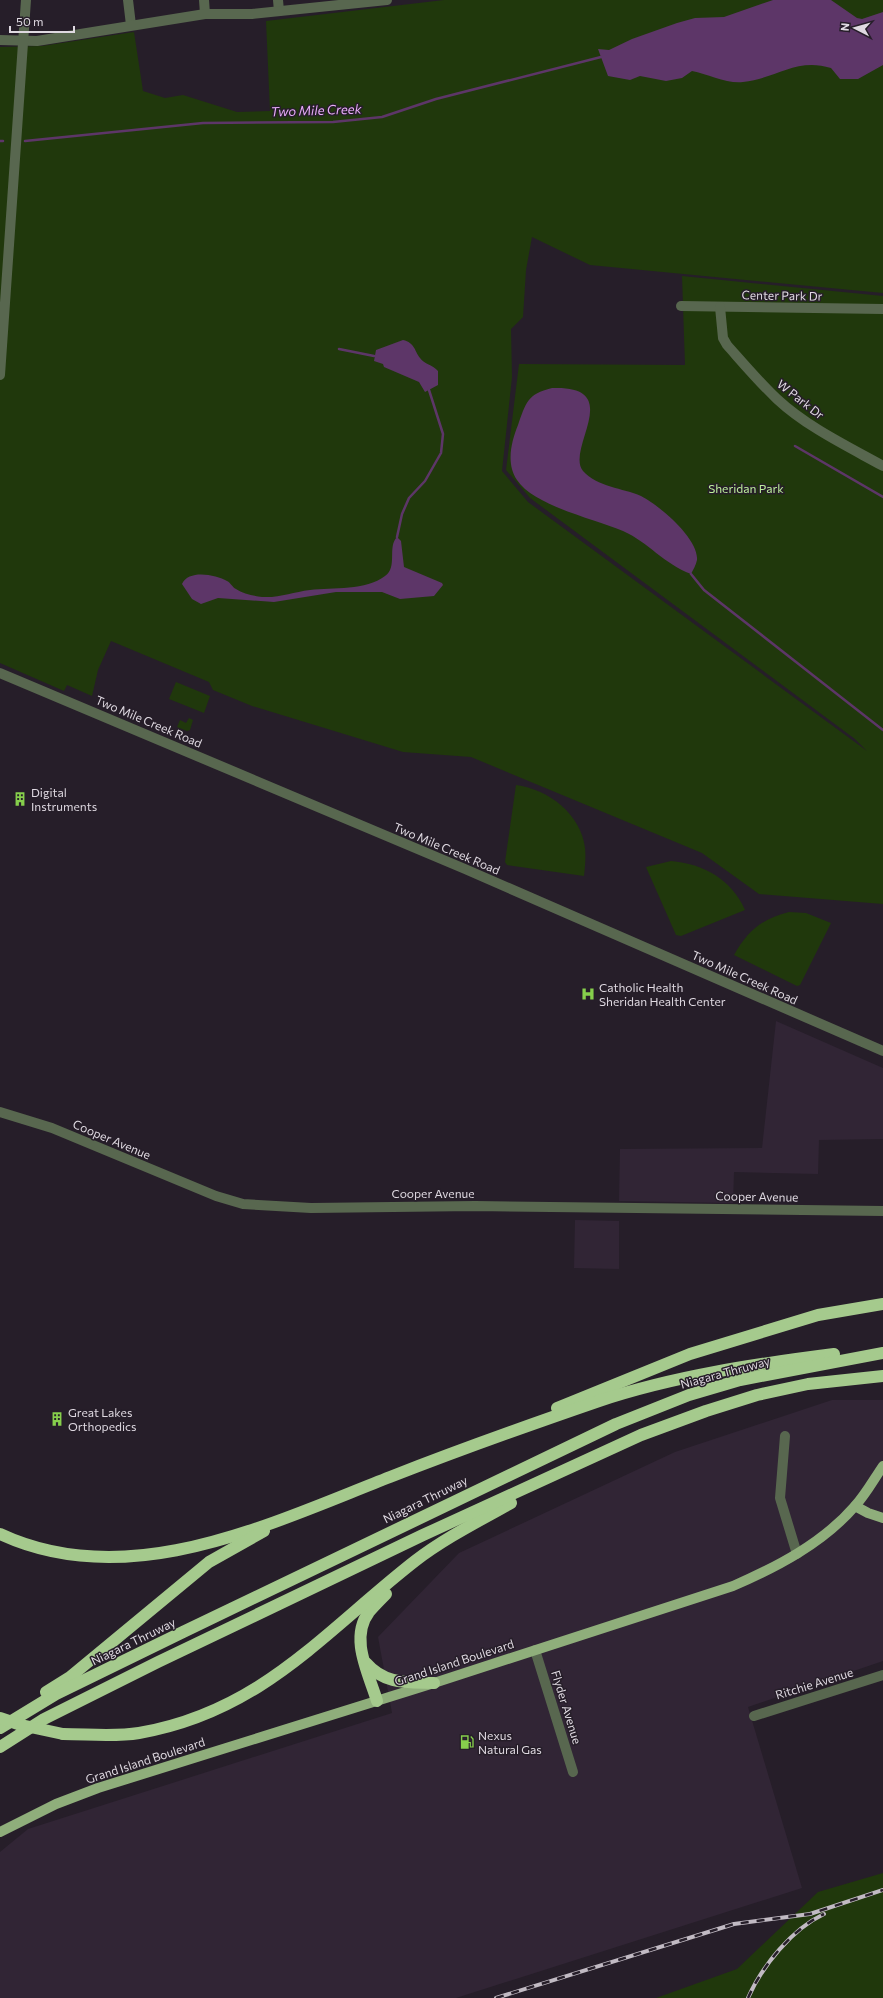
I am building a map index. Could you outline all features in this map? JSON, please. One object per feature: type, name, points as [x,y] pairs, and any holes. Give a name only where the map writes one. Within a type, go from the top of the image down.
[{"type":"highway","points":[[500,1435],[534,1418],[690,1354],[818,1315],[883,1304]]},
{"type":"highway","points":[[0,1534],[44,1549],[76,1555],[128,1558],[184,1549],[231,1536],[301,1512],[500,1435],[602,1400],[716,1372],[781,1360],[837,1353],[883,1353]]},
{"type":"highway","name":"Niagara Thruway","points":[[0,1728],[56,1694],[616,1424],[689,1395],[740,1380],[883,1353]]},
{"type":"highway","points":[[0,1747],[44,1719],[158,1662],[423,1535],[641,1435],[757,1394],[808,1384],[881,1376]]},
{"type":"highway","points":[[0,1720],[63,1734],[137,1733],[170,1727],[214,1711],[245,1696],[278,1675],[406,1568],[450,1537],[579,1464]]},
{"type":"highway","points":[[0,1720],[70,1677],[209,1562],[301,1512]]},
{"type":"highway","points":[[377,1701],[365,1662],[360,1638],[364,1622],[369,1612],[393,1587],[406,1568]]},
{"type":"highway","points":[[365,1662],[380,1676],[394,1682],[434,1682]]},
{"type":"main road","name":"Grand Island Boulevard","points":[[0,1832],[56,1804],[98,1788],[377,1701],[716,1592],[761,1573],[797,1554],[818,1539],[855,1506],[883,1466]]},
{"type":"main road","points":[[855,1506],[868,1513],[883,1518]]},
{"type":"street","points":[[0,375],[26,0]]},
{"type":"street","points":[[128,0],[131,25]]},
{"type":"street","points":[[204,0],[205,14]]},
{"type":"street","points":[[278,0],[279,12]]},
{"type":"street","points":[[0,40],[37,41],[205,14],[252,14],[279,12],[353,2],[387,0]]},
{"type":"street","name":"Center Park Dr","points":[[681,306],[883,309]]},
{"type":"street","name":"W Park Dr","points":[[720,307],[723,338],[727,345],[778,400],[804,420],[836,441],[883,466]]},
{"type":"street","name":"Two Mile Creek Road","points":[[0,672],[465,869],[883,1051]]},
{"type":"street","name":"Cooper Avenue","points":[[0,1112],[52,1128],[216,1196],[250,1205],[311,1208],[475,1206],[883,1211]]},
{"type":"street","points":[[785,1436],[780,1498],[797,1554]]},
{"type":"street","name":"Flyder Avenue","points":[[535,1650],[573,1772]]},
{"type":"street","name":"Ritchie Avenue","points":[[754,1716],[883,1675]]},
{"type":"shaded area","points":[[773,0],[831,0],[857,18],[862,19],[883,12],[883,65],[858,79],[840,79],[831,68],[818,65],[807,65],[743,82],[731,82],[692,71],[682,78],[666,81],[640,76],[630,80],[608,76],[598,49],[609,50],[632,39],[677,23],[695,18],[724,17]]},
{"type":"shaded area","points":[[403,340],[410,343],[422,360],[438,371],[438,385],[425,392],[419,382],[384,367],[383,364],[374,361],[376,350]]},
{"type":"shaded area","points":[[552,388],[574,390],[586,397],[590,407],[589,420],[581,448],[580,461],[583,471],[595,481],[634,493],[649,500],[667,515],[692,542],[697,560],[691,574],[672,565],[640,541],[623,531],[566,511],[551,504],[525,489],[517,480],[512,467],[511,453],[513,439],[523,411],[529,400],[537,393]]},
{"type":"shaded area","points":[[397,537],[401,541],[404,567],[442,583],[443,585],[434,596],[400,599],[382,592],[336,592],[274,602],[218,598],[201,604],[192,599],[182,584],[185,579],[190,576],[210,575],[227,581],[242,592],[262,597],[281,596],[310,590],[359,586],[377,581],[389,572],[392,562],[394,541]]},
{"type":"shaded area","points":[[776,1021],[883,1068],[883,1139],[819,1140],[818,1174],[734,1172],[733,1203],[619,1201],[620,1149],[762,1148]]},
{"type":"shaded area","points":[[575,1220],[619,1221],[619,1269],[574,1268]]},
{"type":"shaded area","points":[[832,1400],[883,1400],[883,1661],[748,1707],[802,1888],[456,1998],[0,1998],[0,1852],[28,1829],[392,1713],[378,1637],[459,1553],[675,1452]]},
{"type":"green space","name":"Sheridan Park","points":[[444,0],[883,0],[883,293],[590,265],[532,237],[526,270],[523,317],[511,329],[512,377],[502,471],[528,502],[867,751],[855,739],[530,498],[506,470],[519,364],[685,365],[682,276],[883,296],[883,904],[759,894],[702,853],[471,757],[403,752],[252,706],[213,690],[209,682],[111,641],[98,670],[92,696],[67,685],[64,691],[0,663],[0,47],[42,46],[134,32],[143,91],[165,98],[183,95],[237,112],[270,111],[266,21]]},
{"type":"green space","points":[[176,682],[210,696],[204,713],[169,699]]},
{"type":"green space","points":[[189,718],[193,720],[190,730],[187,731],[177,727],[180,720],[186,723]]},
{"type":"green space","points":[[516,785],[528,787],[540,792],[561,805],[570,814],[577,824],[585,848],[584,876],[507,865],[505,862]]},
{"type":"green space","points":[[671,861],[695,866],[715,875],[732,890],[745,910],[681,936],[676,935],[646,867]]},
{"type":"green space","points":[[789,912],[806,913],[831,923],[800,985],[797,986],[734,955],[750,932],[763,922]]},
{"type":"green space","points":[[883,1873],[883,1998],[656,1998],[737,1969],[818,1892]]},
{"type":"waterway","name":"Two Mile Creek","points":[[25,141],[203,123],[333,122],[382,117],[436,99],[601,57]]},
{"type":"waterway","points":[[339,349],[374,356]]},
{"type":"waterway","points":[[397,537],[402,514],[409,498],[425,481],[441,453],[443,434],[429,390]]},
{"type":"waterway","points":[[795,446],[883,497]]},
{"type":"waterway","points":[[691,574],[704,590],[883,730]]},
{"type":"railway","points":[[496,1998],[734,1924],[810,1914],[883,1890]]},
{"type":"railway","points":[[748,1998],[761,1973],[779,1950],[801,1929],[824,1914]]},
{"type":"place","name":"Digital Instruments","points":[[20,799]]},
{"type":"place","name":"Catholic Health Sheridan Health Center","points":[[588,994]]},
{"type":"place","name":"Great Lakes Orthopedics","points":[[57,1419]]},
{"type":"place","name":"Nexus Natural Gas","points":[[467,1742]]}]
